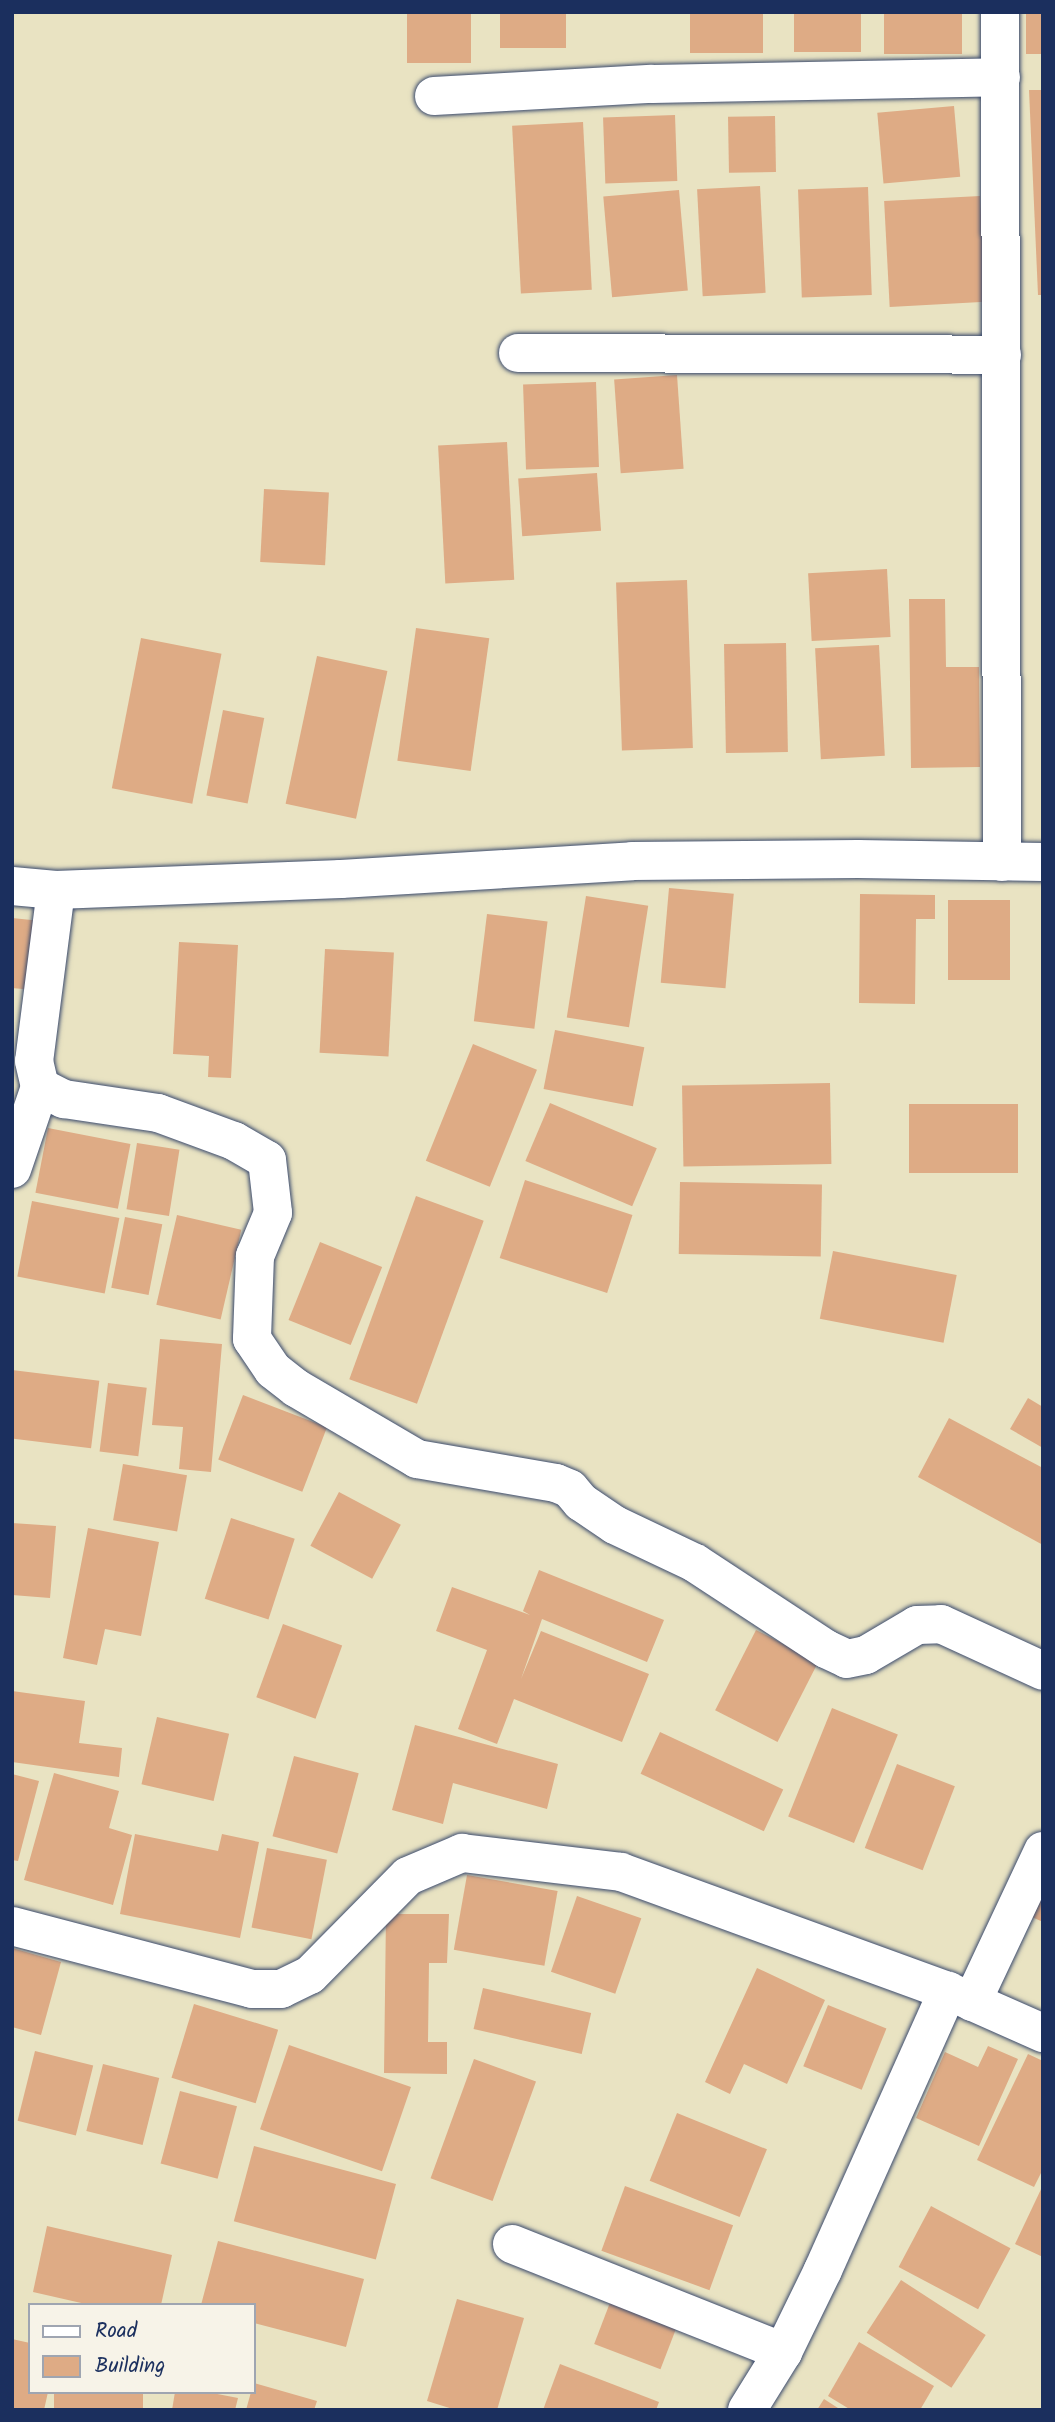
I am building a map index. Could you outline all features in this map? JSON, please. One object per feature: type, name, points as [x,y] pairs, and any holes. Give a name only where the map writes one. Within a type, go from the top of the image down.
[{"type":"street","points":[[1000,12],[1002,862]]},
{"type":"street","points":[[434,96],[652,85],[1001,77]]},
{"type":"street","points":[[518,354],[1002,355]]},
{"type":"street","points":[[12,886],[56,890],[341,879],[632,861],[858,859],[1043,862]]},
{"type":"street","points":[[12,1169],[40,1087],[34,1061],[56,890]]},
{"type":"street","points":[[40,1087],[64,1099],[158,1113],[234,1141],[267,1160],[273,1213],[255,1256],[252,1339],[272,1370],[296,1388],[417,1459],[556,1483],[570,1489],[581,1503],[615,1525],[695,1563],[815,1642],[847,1659],[866,1655],[917,1625],[941,1624],[1043,1671]]},
{"type":"street","points":[[747,2410],[783,2352],[960,1997],[1043,1851]]},
{"type":"street","points":[[12,1926],[251,1989],[281,1989],[310,1975],[408,1876],[462,1853],[621,1872],[960,1997],[1043,2033]]},
{"type":"street","points":[[512,2244],[783,2352]]},
{"type":"building","points":[[407,12],[471,12],[471,63],[407,63]]},
{"type":"building","points":[[500,12],[566,12],[566,48],[500,48]]},
{"type":"building","points":[[690,12],[763,12],[763,53],[690,53]]},
{"type":"building","points":[[794,12],[861,12],[861,52],[794,52]]},
{"type":"building","points":[[884,12],[962,12],[962,54],[884,54]]},
{"type":"building","points":[[1026,12],[1043,12],[1043,54],[1026,54]]},
{"type":"building","points":[[1029,90],[1043,90],[1043,295],[1038,295]]},
{"type":"building","points":[[954,106],[960,177],[883,183],[877,113]]},
{"type":"building","points":[[675,115],[677,181],[605,183],[603,118]]},
{"type":"building","points":[[775,116],[776,172],[729,173],[728,117]]},
{"type":"building","points":[[583,122],[592,290],[521,293],[512,126]]},
{"type":"building","points":[[760,186],[766,293],[703,296],[697,189]]},
{"type":"building","points":[[868,187],[872,295],[802,297],[798,189]]},
{"type":"building","points":[[679,190],[688,291],[612,297],[603,197]]},
{"type":"building","points":[[980,196],[986,302],[890,307],[884,201]]},
{"type":"building","points":[[677,375],[684,469],[621,473],[614,379]]},
{"type":"building","points":[[596,382],[599,467],[526,469],[523,385]]},
{"type":"building","points":[[507,442],[514,580],[445,583],[438,446]]},
{"type":"building","points":[[597,473],[601,531],[522,536],[518,479]]},
{"type":"building","points":[[264,489],[329,492],[325,565],[260,562]]},
{"type":"building","points":[[887,569],[891,637],[812,641],[808,573]]},
{"type":"building","points":[[687,580],[693,748],[622,750],[616,582]]},
{"type":"building","points":[[909,599],[945,599],[946,667],[979,667],[980,767],[911,768]]},
{"type":"building","points":[[416,628],[489,638],[471,771],[397,761]]},
{"type":"building","points":[[141,638],[221,654],[192,804],[112,788]]},
{"type":"building","points":[[786,643],[788,752],[726,753],[724,644]]},
{"type":"building","points":[[879,645],[885,756],[821,759],[815,648]]},
{"type":"building","points":[[317,656],[387,671],[356,819],[286,804]]},
{"type":"building","points":[[223,710],[264,718],[248,803],[206,795]]},
{"type":"building","points":[[669,888],[734,894],[725,988],[661,983]]},
{"type":"building","points":[[860,894],[935,895],[935,919],[916,919],[915,1004],[859,1003]]},
{"type":"building","points":[[586,896],[648,906],[629,1027],[567,1017]]},
{"type":"building","points":[[948,900],[1010,900],[1010,980],[948,980]]},
{"type":"building","points":[[487,914],[548,921],[534,1029],[474,1021]]},
{"type":"building","points":[[12,918],[41,921],[33,990],[12,988]]},
{"type":"building","points":[[179,942],[238,945],[231,1078],[208,1077],[209,1056],[173,1054]]},
{"type":"building","points":[[325,949],[394,953],[388,1056],[320,1053]]},
{"type":"building","points":[[555,1030],[644,1047],[633,1106],[544,1089]]},
{"type":"building","points":[[473,1044],[537,1070],[490,1187],[426,1161]]},
{"type":"building","points":[[830,1083],[831,1164],[683,1167],[682,1086]]},
{"type":"building","points":[[550,1103],[657,1148],[632,1206],[525,1161]]},
{"type":"building","points":[[909,1104],[1018,1104],[1018,1173],[909,1173]]},
{"type":"building","points":[[48,1128],[130,1144],[118,1209],[35,1193]]},
{"type":"building","points":[[137,1143],[179,1150],[169,1216],[127,1209]]},
{"type":"building","points":[[525,1180],[632,1215],[607,1293],[500,1258]]},
{"type":"building","points":[[680,1182],[822,1184],[821,1256],[679,1254]]},
{"type":"building","points":[[416,1196],[484,1221],[417,1404],[349,1379]]},
{"type":"building","points":[[32,1201],[119,1218],[105,1294],[17,1277]]},
{"type":"building","points":[[177,1215],[241,1230],[221,1319],[156,1305]]},
{"type":"building","points":[[125,1217],[162,1224],[149,1295],[111,1288]]},
{"type":"building","points":[[320,1242],[382,1267],[351,1345],[289,1320]]},
{"type":"building","points":[[833,1251],[957,1275],[944,1343],[820,1319]]},
{"type":"building","points":[[160,1339],[222,1344],[211,1472],[179,1469],[183,1427],[152,1425]]},
{"type":"building","points":[[12,1370],[99,1381],[91,1448],[12,1439]]},
{"type":"building","points":[[108,1383],[147,1388],[138,1456],[100,1451]]},
{"type":"building","points":[[243,1395],[327,1427],[302,1492],[218,1459]]},
{"type":"building","points":[[1028,1398],[1043,1407],[1043,1448],[1010,1429]]},
{"type":"building","points":[[949,1418],[1043,1468],[1043,1545],[918,1477]]},
{"type":"building","points":[[123,1464],[187,1475],[177,1531],[113,1520]]},
{"type":"building","points":[[339,1492],[401,1525],[372,1579],[310,1546]]},
{"type":"building","points":[[231,1518],[295,1539],[268,1620],[205,1599]]},
{"type":"building","points":[[12,1523],[56,1526],[50,1598],[12,1595]]},
{"type":"building","points":[[88,1528],[159,1542],[141,1636],[105,1629],[97,1665],[63,1658]]},
{"type":"building","points":[[539,1570],[664,1620],[647,1662],[542,1619],[521,1679],[541,1631],[649,1674],[622,1742],[514,1699],[497,1744],[458,1729],[487,1650],[436,1631],[452,1587],[530,1615],[523,1611]]},
{"type":"building","points":[[283,1624],[342,1646],[316,1719],[256,1697]]},
{"type":"building","points":[[756,1630],[818,1662],[778,1742],[715,1710]]},
{"type":"building","points":[[12,1691],[85,1701],[79,1743],[122,1748],[119,1777],[12,1762]]},
{"type":"building","points":[[832,1708],[898,1735],[854,1843],[788,1816]]},
{"type":"building","points":[[157,1717],[229,1734],[214,1801],[141,1784]]},
{"type":"building","points":[[415,1725],[558,1764],[547,1809],[453,1783],[443,1824],[392,1810]]},
{"type":"building","points":[[660,1732],[783,1789],[764,1831],[641,1774]]},
{"type":"building","points":[[294,1756],[359,1773],[337,1854],[273,1836]]},
{"type":"building","points":[[897,1764],[955,1786],[923,1870],[865,1848]]},
{"type":"building","points":[[54,1773],[119,1791],[109,1828],[132,1835],[113,1905],[24,1880]]},
{"type":"building","points":[[12,1774],[39,1781],[18,1861],[12,1860]]},
{"type":"building","points":[[135,1834],[218,1851],[222,1834],[259,1842],[240,1938],[120,1914]]},
{"type":"building","points":[[267,1848],[327,1860],[311,1939],[252,1928]]},
{"type":"building","points":[[1043,1869],[1043,1922],[1023,1913]]},
{"type":"building","points":[[467,1875],[558,1891],[544,1966],[454,1950]]},
{"type":"building","points":[[577,1896],[641,1918],[615,1994],[551,1972]]},
{"type":"building","points":[[386,1914],[449,1914],[447,1963],[429,1963],[428,2042],[447,2042],[447,2074],[384,2073]]},
{"type":"building","points":[[12,1948],[61,1962],[41,2035],[12,2027]]},
{"type":"building","points":[[757,1968],[825,2000],[787,2084],[744,2064],[730,2094],[705,2082]]},
{"type":"building","points":[[483,1988],[591,2013],[582,2054],[474,2029]]},
{"type":"building","points":[[194,2004],[278,2030],[256,2103],[171,2078]]},
{"type":"building","points":[[828,2005],[886,2029],[862,2090],[803,2066]]},
{"type":"building","points":[[289,2045],[411,2087],[382,2171],[260,2129]]},
{"type":"building","points":[[988,2046],[1018,2059],[979,2146],[916,2118],[945,2052],[978,2067]]},
{"type":"building","points":[[35,2051],[93,2066],[76,2135],[18,2121]]},
{"type":"building","points":[[1028,2054],[1043,2061],[1043,2169],[1034,2187],[977,2160]]},
{"type":"building","points":[[474,2059],[536,2082],[493,2201],[431,2178]]},
{"type":"building","points":[[103,2064],[159,2078],[143,2145],[86,2131]]},
{"type":"building","points":[[180,2091],[237,2106],[218,2179],[161,2163]]},
{"type":"building","points":[[677,2113],[767,2149],[740,2217],[650,2181]]},
{"type":"building","points":[[254,2146],[396,2184],[376,2259],[234,2221]]},
{"type":"building","points":[[1043,2185],[1043,2257],[1015,2244]]},
{"type":"building","points":[[625,2186],[733,2225],[709,2290],[601,2251]]},
{"type":"building","points":[[931,2206],[1010,2248],[978,2309],[899,2267]]},
{"type":"building","points":[[47,2226],[172,2255],[161,2303],[81,2303],[33,2292]]},
{"type":"building","points":[[218,2241],[364,2279],[346,2347],[256,2324],[256,2303],[202,2303]]},
{"type":"building","points":[[901,2280],[986,2335],[951,2388],[867,2333]]},
{"type":"building","points":[[457,2299],[524,2318],[497,2410],[456,2410],[427,2401]]},
{"type":"building","points":[[611,2300],[677,2325],[660,2369],[594,2344]]},
{"type":"building","points":[[12,2339],[28,2343],[28,2394],[48,2394],[44,2410],[12,2410]]},
{"type":"building","points":[[859,2342],[934,2386],[920,2410],[851,2410],[828,2396]]},
{"type":"building","points":[[560,2364],[659,2402],[656,2410],[543,2410]]},
{"type":"building","points":[[256,2384],[317,2401],[314,2410],[246,2410],[250,2394],[256,2394]]},
{"type":"building","points":[[54,2394],[143,2394],[143,2410],[54,2410]]},
{"type":"building","points":[[175,2394],[217,2394],[238,2398],[235,2410],[172,2410]]},
{"type":"building","points":[[824,2399],[841,2410],[817,2410]]}]
